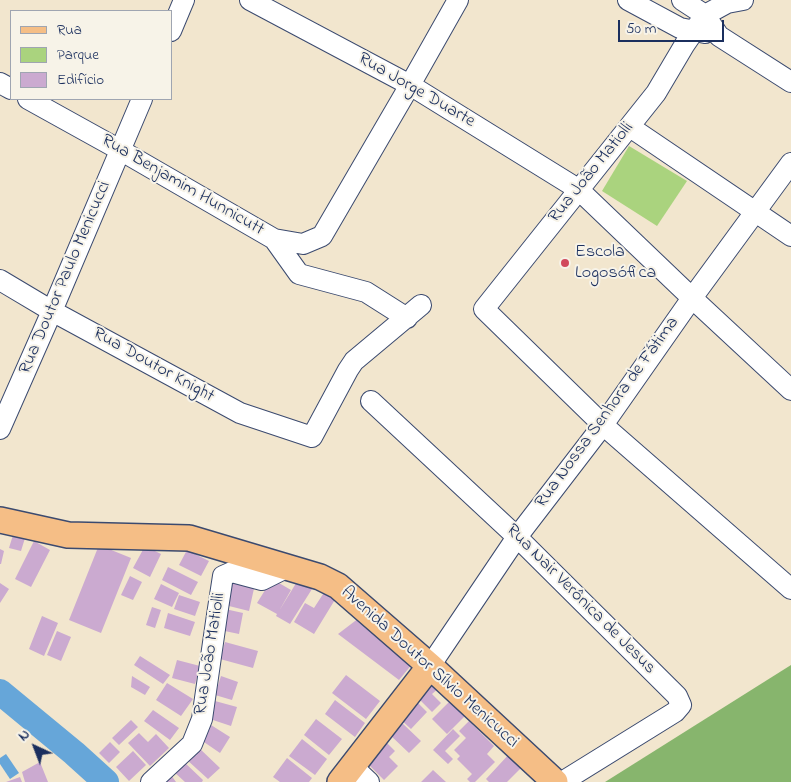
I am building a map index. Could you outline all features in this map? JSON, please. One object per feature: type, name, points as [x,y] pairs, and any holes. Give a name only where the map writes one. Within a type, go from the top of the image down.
[{"type":"main road","name":"Avenida Doutor Sílvio Menicucci","points":[[0,520],[68,535],[189,538],[320,577],[338,586],[430,666],[555,782]]},
{"type":"main road","points":[[353,777],[430,666]]},
{"type":"street","points":[[172,29],[184,0]]},
{"type":"street","name":"Rua Jorge Duarte","points":[[250,0],[410,85],[578,189],[791,390]]},
{"type":"street","points":[[274,239],[303,244],[322,236],[458,0]]},
{"type":"street","points":[[628,0],[680,28],[694,11],[743,0]]},
{"type":"street","points":[[694,11],[719,36],[791,82]]},
{"type":"street","name":"Rua João Matiolli","points":[[603,425],[484,309],[656,93],[685,44],[694,11]]},
{"type":"street","name":"Rua Benjamim Hunnicutt","points":[[30,100],[274,239],[299,274],[366,292],[414,311],[354,361],[312,437]]},
{"type":"street","name":"Rua Doutor Paulo Menicucci","points":[[0,430],[142,100]]},
{"type":"street","points":[[630,127],[791,236]]},
{"type":"street","name":"Rua Nossa Senhora de Fátima","points":[[430,666],[517,536],[603,425],[692,298],[791,163]]},
{"type":"street","name":"Rua Doutor Knight","points":[[0,280],[52,311],[240,413],[312,437]]},
{"type":"street","name":"Rua Nair Verônica de Jesus","points":[[371,401],[517,536],[677,696],[681,705],[675,712],[562,782]]},
{"type":"street","points":[[603,425],[791,589]]},
{"type":"street","name":"Rua João Matiolli","points":[[151,782],[192,744],[202,719],[223,576],[232,572],[262,580],[288,567]]},
{"type":"green space","points":[[629,146],[687,181],[657,226],[602,191]]},
{"type":"green space","points":[[791,665],[791,782],[605,782]]},
{"type":"water","points":[[6,754],[19,773],[10,779],[0,764],[0,758]]},
{"type":"building","points":[[13,535],[25,538],[21,551],[9,548]]},
{"type":"building","points":[[34,541],[50,550],[31,587],[15,579]]},
{"type":"building","points":[[99,545],[131,558],[101,633],[69,620]]},
{"type":"building","points":[[145,546],[161,554],[150,577],[133,568]]},
{"type":"building","points":[[0,549],[4,551],[1,564],[0,564]]},
{"type":"building","points":[[187,550],[209,561],[201,576],[179,565]]},
{"type":"building","points":[[168,567],[198,582],[191,595],[162,580]]},
{"type":"building","points":[[232,575],[255,584],[249,611],[225,605]]},
{"type":"building","points":[[130,576],[142,582],[133,600],[121,595]]},
{"type":"building","points":[[272,579],[291,590],[279,611],[298,580],[312,589],[290,624],[257,603]]},
{"type":"building","points":[[0,583],[9,589],[0,603]]},
{"type":"building","points":[[161,584],[179,593],[172,607],[154,599]]},
{"type":"building","points":[[325,591],[336,598],[314,634],[294,622],[305,603],[314,608]]},
{"type":"building","points":[[179,595],[200,602],[195,616],[174,609]]},
{"type":"building","points":[[152,607],[161,610],[155,628],[146,625]]},
{"type":"building","points":[[225,609],[243,613],[239,634],[220,630]]},
{"type":"building","points":[[168,613],[195,622],[190,636],[164,628]]},
{"type":"building","points":[[42,616],[58,623],[44,656],[29,649]]},
{"type":"building","points":[[359,618],[413,663],[399,680],[338,634]]},
{"type":"building","points":[[57,631],[71,637],[61,661],[47,655]]},
{"type":"building","points":[[225,642],[258,651],[253,668],[220,659]]},
{"type":"building","points":[[140,656],[170,675],[163,684],[134,665]]},
{"type":"building","points":[[177,660],[200,666],[195,684],[172,678]]},
{"type":"building","points":[[346,675],[380,701],[366,719],[332,693]]},
{"type":"building","points":[[132,676],[150,687],[145,695],[131,687]]},
{"type":"building","points":[[221,676],[238,682],[232,700],[215,695]]},
{"type":"building","points":[[429,681],[440,687],[432,694],[441,703],[432,712],[415,695]]},
{"type":"building","points":[[167,683],[193,699],[181,716],[156,700]]},
{"type":"building","points":[[335,700],[365,723],[355,737],[325,714]]},
{"type":"building","points":[[215,701],[237,707],[231,726],[210,719]]},
{"type":"building","points":[[416,701],[427,712],[411,729],[399,718]]},
{"type":"building","points":[[450,701],[465,716],[447,734],[432,719]]},
{"type":"building","points":[[153,710],[179,728],[170,740],[144,721]]},
{"type":"building","points":[[316,719],[342,739],[329,755],[304,735]]},
{"type":"building","points":[[131,720],[138,727],[119,745],[112,738]]},
{"type":"building","points":[[469,721],[494,746],[487,754],[495,762],[475,782],[470,782],[467,779],[472,774],[457,759],[460,756],[454,750],[466,738],[459,731]]},
{"type":"building","points":[[401,722],[421,741],[409,753],[389,734]]},
{"type":"building","points":[[211,725],[230,737],[220,753],[201,740]]},
{"type":"building","points":[[453,729],[460,736],[445,751],[453,759],[448,764],[433,750]]},
{"type":"building","points":[[139,733],[148,742],[156,734],[169,748],[150,766],[128,743]]},
{"type":"building","points":[[302,739],[327,759],[315,775],[289,756]]},
{"type":"building","points":[[384,740],[395,751],[389,757],[398,766],[384,780],[364,760]]},
{"type":"building","points":[[110,742],[120,752],[109,763],[99,753]]},
{"type":"building","points":[[198,747],[220,768],[208,779],[186,759]]},
{"type":"building","points":[[133,751],[146,765],[129,781],[116,767]]},
{"type":"building","points":[[511,752],[524,765],[507,782],[489,782],[486,779]]},
{"type":"building","points":[[287,758],[312,778],[309,782],[280,782],[273,777]]},
{"type":"building","points":[[183,761],[203,780],[202,782],[185,782],[173,771]]},
{"type":"building","points":[[40,762],[48,782],[25,782],[22,772]]},
{"type":"building","points":[[433,770],[446,782],[421,782]]},
{"type":"building","points":[[171,775],[176,782],[163,782]]},
{"type":"building","points":[[20,777],[22,782],[6,782]]},
{"type":"waterway","points":[[0,692],[106,782]]},
{"type":"place","name":"Escola Logosófica","points":[[565,263]]}]
